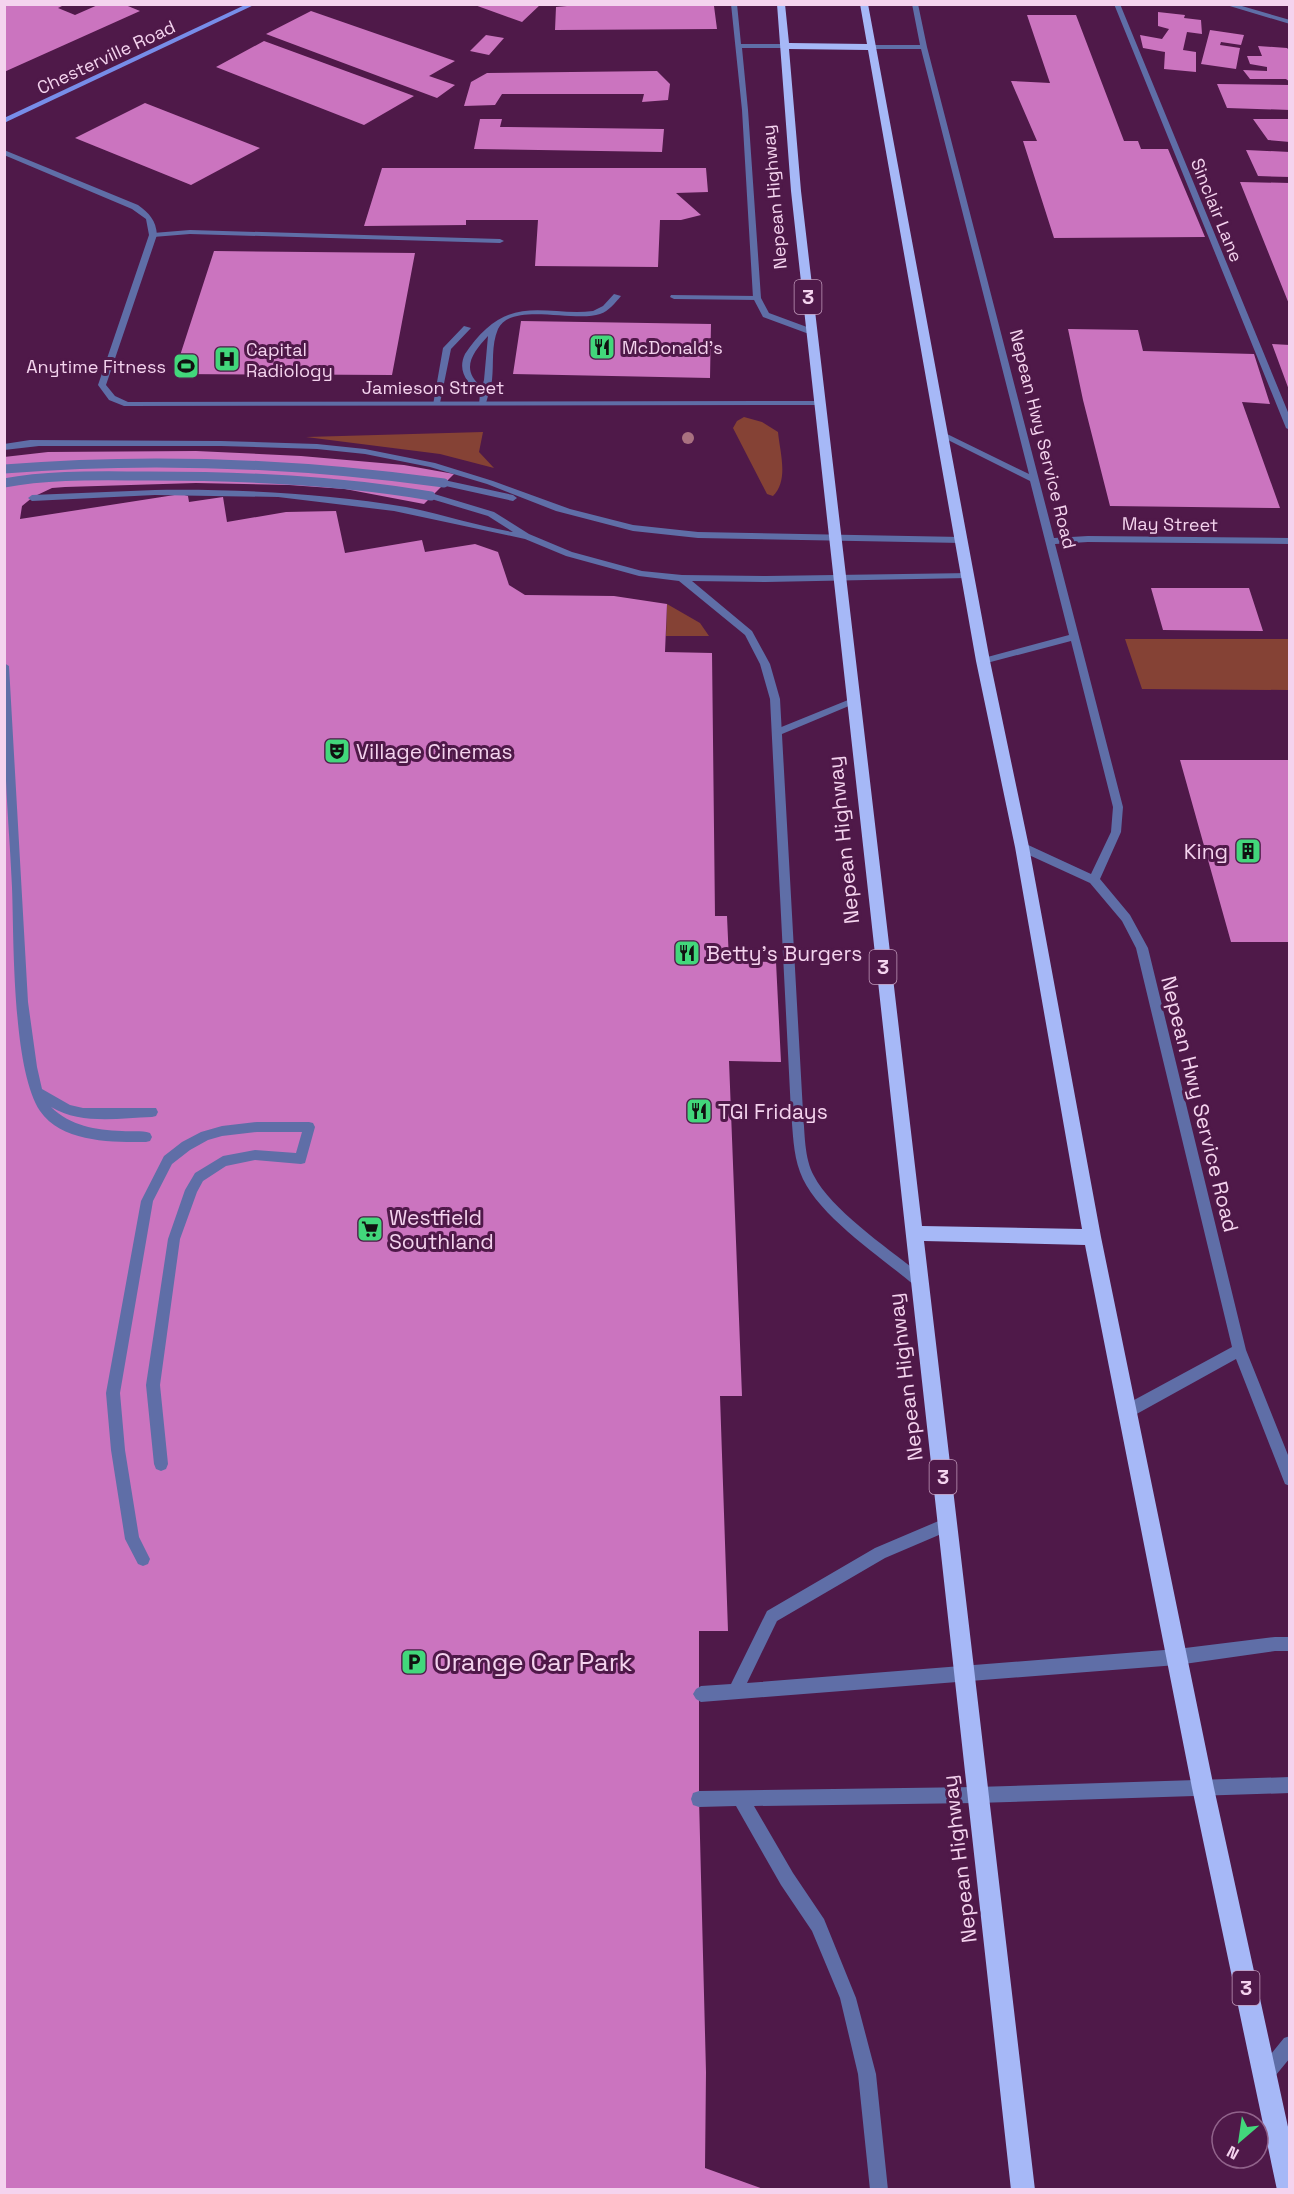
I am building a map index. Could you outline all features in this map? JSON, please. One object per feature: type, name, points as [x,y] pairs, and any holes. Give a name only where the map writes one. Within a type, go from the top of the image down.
[{"type":"highway","name":"Nepean Highway","points":[[781,4],[796,192],[948,1524],[976,1796],[1023,2190]]},
{"type":"highway","name":"3","points":[[864,4],[870,47],[984,661],[1022,847],[1092,1237],[1203,1788],[1289,2190]]},
{"type":"highway","points":[[785,46],[870,47]]},
{"type":"highway","points":[[913,1233],[1092,1237]]},
{"type":"main road","name":"Chesterville Road","points":[[4,120],[254,4]]},
{"type":"street","points":[[734,4],[757,298],[766,315],[812,332]]},
{"type":"street","name":"Nepean Hwy Service Road","points":[[915,4],[924,48],[1118,807],[1116,832],[1094,880]]},
{"type":"street","name":"Sinclair Lane","points":[[1117,4],[1290,428]]},
{"type":"street","points":[[1226,4],[1290,22]]},
{"type":"street","points":[[739,46],[785,46]]},
{"type":"street","points":[[870,47],[924,48]]},
{"type":"street","points":[[4,152],[135,207],[149,216],[153,224],[153,235],[190,232],[500,241]]},
{"type":"street","name":"Jamieson Street","points":[[153,235],[102,385],[112,398],[127,404],[171,406],[820,403]]},
{"type":"street","points":[[484,392],[471,384],[465,367],[468,355],[477,340],[506,316],[533,313],[591,314],[602,310],[617,296]]},
{"type":"street","points":[[674,297],[757,298]]},
{"type":"street","points":[[483,403],[484,392],[488,384],[492,333],[497,323]]},
{"type":"street","points":[[436,403],[447,348],[467,328]]},
{"type":"street","points":[[942,435],[1035,480]]},
{"type":"street","points":[[4,447],[30,443],[266,444],[371,453],[451,469],[567,511]]},
{"type":"street","points":[[30,443],[59,452]]},
{"type":"street","points":[[4,469],[91,464],[237,462],[373,472],[444,483],[633,528],[667,532],[962,540]]},
{"type":"street","points":[[4,483],[115,476],[325,480],[431,496],[491,514],[526,536],[569,554],[642,574],[682,578],[766,579],[968,575]]},
{"type":"street","points":[[32,498],[181,491],[320,499],[408,511],[451,519],[499,534],[526,536]]},
{"type":"street","name":"May Street","points":[[1050,541],[1088,539],[1290,541]]},
{"type":"street","points":[[682,578],[749,633],[765,664],[775,699],[796,1112],[802,1153],[809,1180],[832,1208],[919,1281]]},
{"type":"street","points":[[984,661],[1073,637]]},
{"type":"street","points":[[4,666],[23,997],[34,1090],[44,1107],[59,1123],[102,1136],[146,1137]]},
{"type":"street","points":[[778,732],[853,701]]},
{"type":"street","name":"Nepean Hwy Service Road","points":[[1022,847],[1094,880],[1126,918],[1142,948],[1239,1350]]},
{"type":"street","points":[[34,1090],[67,1110],[83,1113],[152,1112]]},
{"type":"street","points":[[143,1558],[132,1539],[118,1450],[113,1393],[147,1201],[168,1160],[186,1146],[205,1136],[257,1126],[309,1127],[301,1159],[255,1155],[223,1161],[199,1177],[191,1190],[174,1239],[153,1385],[161,1464]]},
{"type":"street","points":[[1128,1411],[1239,1350],[1290,1479]]},
{"type":"street","points":[[736,1690],[772,1616],[880,1553],[948,1524]]},
{"type":"street","points":[[701,1694],[1177,1657],[1290,1644]]},
{"type":"street","points":[[699,1798],[976,1796],[1290,1785]]},
{"type":"street","points":[[740,1798],[787,1879],[818,1925],[848,1998],[867,2074],[879,2190]]},
{"type":"street","points":[[1265,2075],[1290,2044]]},
{"type":"shaded area","points":[[744,417],[762,422],[778,432],[782,474],[778,490],[773,496],[767,494],[733,428],[737,421]]},
{"type":"shaded area","points":[[483,432],[479,452],[494,468],[440,454],[306,437]]},
{"type":"shaded area","points":[[667,604],[700,623],[709,636],[666,636]]},
{"type":"shaded area","points":[[1125,639],[1289,639],[1289,690],[1142,689]]},
{"type":"building","points":[[7,4],[66,4],[58,8],[75,15],[100,4],[123,4],[140,11],[4,72],[4,6]]},
{"type":"building","points":[[472,4],[541,4],[522,22]]},
{"type":"building","points":[[714,6],[717,29],[555,30],[556,7]]},
{"type":"building","points":[[311,11],[455,61],[429,76],[455,85],[437,98],[266,34]]},
{"type":"building","points":[[1158,12],[1185,15],[1184,18],[1201,20],[1202,34],[1187,32],[1183,50],[1196,52],[1196,72],[1164,69],[1165,52],[1143,48],[1140,35],[1162,39],[1169,29],[1158,26]]},
{"type":"building","points":[[1027,15],[1076,15],[1124,141],[1138,141],[1141,149],[1168,149],[1205,237],[1054,238],[1023,141],[1037,141],[1011,81],[1050,83]]},
{"type":"building","points":[[1210,30],[1244,35],[1241,45],[1221,42],[1220,45],[1240,48],[1236,69],[1201,64]]},
{"type":"building","points":[[486,35],[504,38],[489,55],[470,51]]},
{"type":"building","points":[[264,41],[414,96],[364,125],[216,67]]},
{"type":"building","points":[[1258,46],[1287,48],[1290,51],[1290,82],[1286,79],[1250,79],[1243,70],[1267,71],[1267,67],[1250,64],[1247,56],[1262,56]]},
{"type":"building","points":[[657,71],[670,84],[668,100],[642,102],[644,94],[502,94],[495,105],[464,106],[471,82],[487,73]]},
{"type":"building","points":[[1217,84],[1290,85],[1290,110],[1227,108]]},
{"type":"building","points":[[145,103],[260,148],[191,185],[75,138]]},
{"type":"building","points":[[480,119],[502,119],[500,127],[664,129],[662,152],[474,149]]},
{"type":"building","points":[[1253,119],[1290,119],[1290,142],[1268,140]]},
{"type":"building","points":[[1246,150],[1290,152],[1290,177],[1258,176]]},
{"type":"building","points":[[382,168],[706,168],[708,192],[676,193],[701,215],[681,220],[660,220],[658,267],[535,266],[538,220],[466,220],[466,225],[364,226]]},
{"type":"building","points":[[1240,182],[1290,183],[1290,304],[1289,304]]},
{"type":"building","points":[[214,251],[415,253],[392,375],[174,374]]},
{"type":"building","points":[[521,321],[711,324],[710,378],[513,374]]},
{"type":"building","points":[[1068,329],[1138,330],[1143,351],[1254,354],[1270,404],[1242,402],[1280,508],[1110,506]]},
{"type":"building","points":[[1272,344],[1290,345],[1290,390],[1289,390]]},
{"type":"building","name":"Westfield Southland","points":[[196,451],[301,456],[404,465],[454,474],[424,504],[345,489],[289,485],[196,483],[52,488],[33,497],[22,506],[20,519],[181,494],[188,496],[189,502],[223,497],[227,522],[286,512],[336,511],[345,553],[422,540],[425,552],[475,544],[498,552],[509,585],[525,595],[614,596],[667,604],[665,652],[712,653],[715,916],[727,916],[729,961],[776,962],[781,1062],[729,1061],[742,1396],[720,1396],[728,1631],[699,1631],[699,1799],[706,2072],[705,2168],[766,2190],[4,2190],[4,457],[48,452]]},
{"type":"building","points":[[1151,588],[1249,588],[1263,631],[1163,630]]},
{"type":"building","name":"King","points":[[1180,760],[1290,760],[1290,942],[1231,942]]},
{"type":"place","name":"McDonald's","points":[[602,347]]},
{"type":"place","name":"Capital Radiology","points":[[227,359]]},
{"type":"place","name":"Anytime Fitness","points":[[186,366]]},
{"type":"place","name":"Village Cinemas","points":[[337,751]]},
{"type":"place","name":"King","points":[[1248,851]]},
{"type":"place","name":"Betty's Burgers","points":[[687,953]]},
{"type":"place","name":"TGI Fridays","points":[[699,1111]]},
{"type":"place","name":"Westfield Southland","points":[[370,1229]]},
{"type":"place","name":"Orange Car Park","points":[[414,1662]]}]
